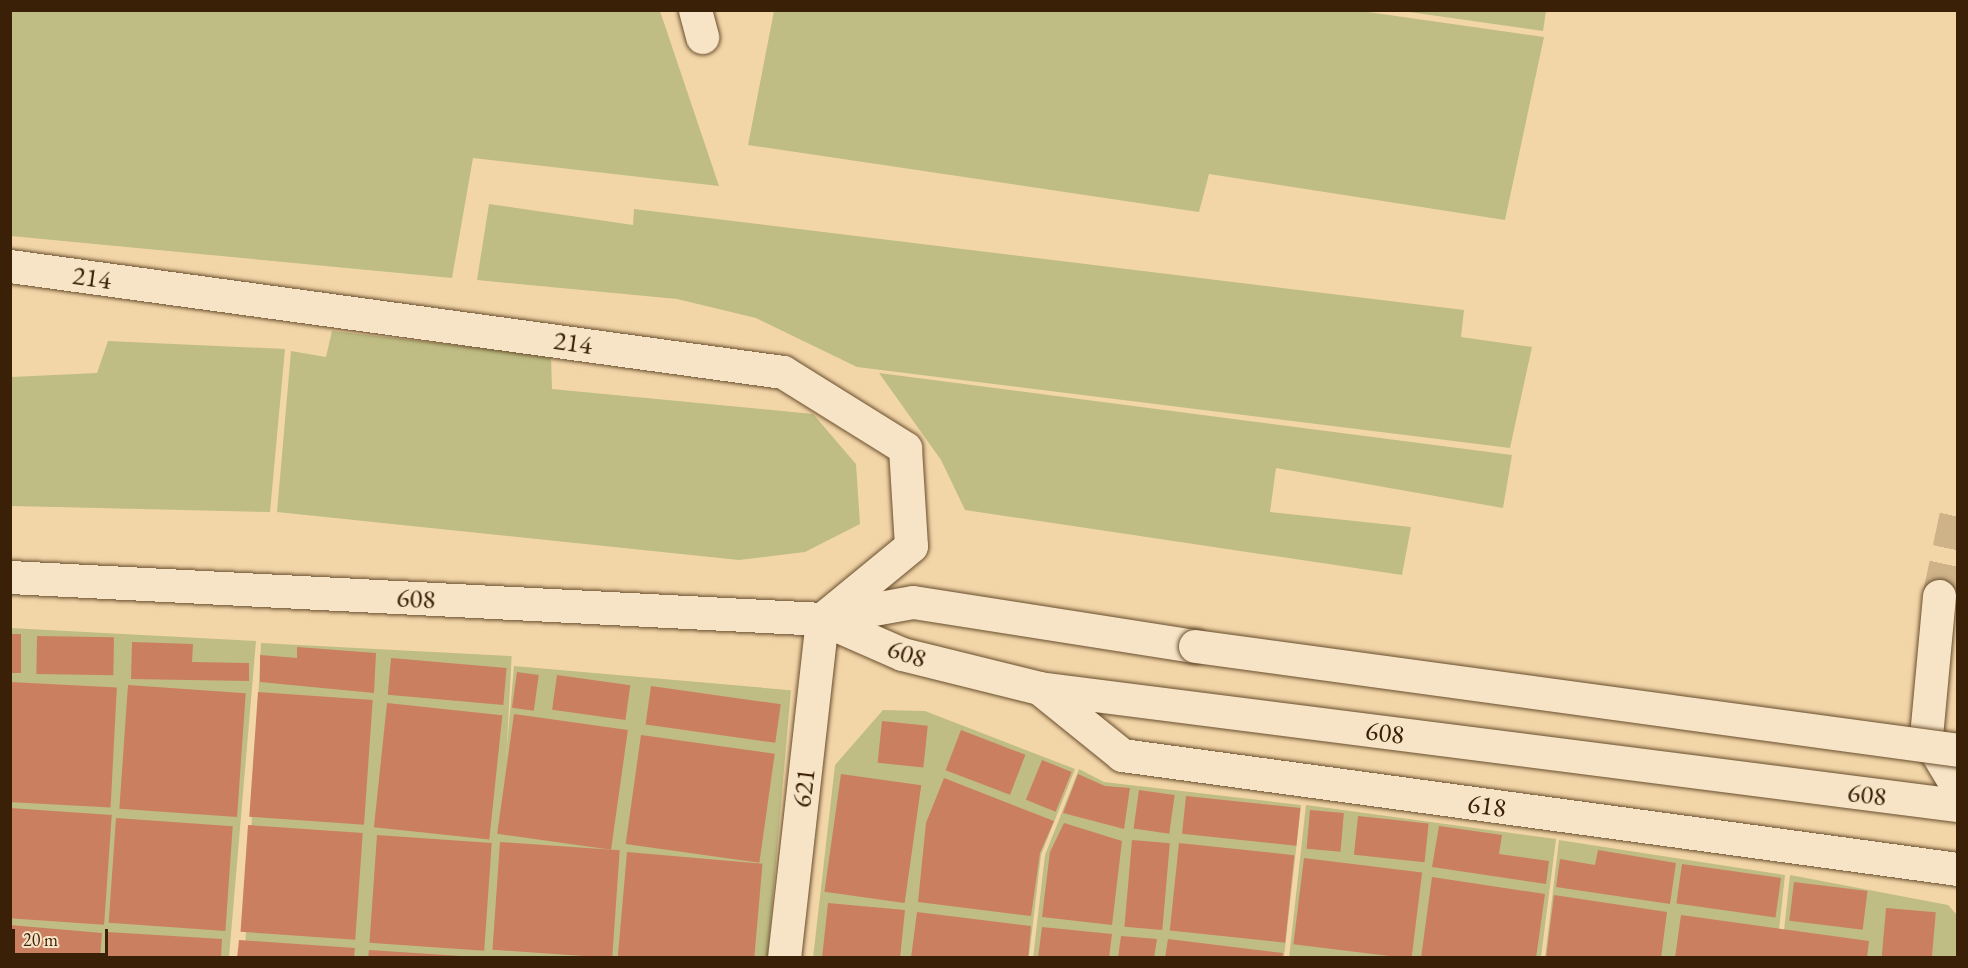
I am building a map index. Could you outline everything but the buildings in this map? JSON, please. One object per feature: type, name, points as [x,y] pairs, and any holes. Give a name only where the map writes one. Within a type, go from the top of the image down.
[{"type":"street","name":"214","points":[[10,266],[783,372],[905,448],[911,546],[822,619]]},
{"type":"street","name":"608","points":[[10,577],[822,619],[914,602],[1195,646],[1958,750]]},
{"type":"street","points":[[1939,596],[1926,735],[1958,788]]},
{"type":"street","name":"608","points":[[822,619],[902,654],[1039,688],[1958,805]]},
{"type":"street","name":"621","points":[[784,957],[822,619]]},
{"type":"street","name":"618","points":[[1039,688],[1122,755],[1958,868]]},
{"type":"shaded area","points":[[10,11],[660,11],[719,186],[473,158],[452,278],[11,236]]},
{"type":"shaded area","points":[[774,11],[1361,11],[1544,37],[1505,220],[1209,174],[1199,212],[748,145]]},
{"type":"shaded area","points":[[1402,11],[1546,11],[1543,31]]},
{"type":"shaded area","points":[[489,204],[633,225],[634,209],[1464,310],[1461,337],[1532,347],[1510,448],[857,367],[756,318],[677,299],[477,280]]},
{"type":"shaded area","points":[[332,331],[551,356],[552,389],[813,414],[856,464],[860,524],[805,552],[739,560],[277,512],[291,351],[326,357]]},
{"type":"shaded area","points":[[108,341],[285,349],[270,512],[11,506],[11,377],[97,373]]},
{"type":"shaded area","points":[[879,373],[1512,455],[1503,508],[1276,468],[1270,512],[1411,527],[1402,575],[965,510],[941,460]]},
{"type":"shaded area","points":[[10,628],[256,641],[229,957],[11,957]]},
{"type":"shaded area","points":[[261,643],[512,656],[496,958],[244,958]]},
{"type":"shaded area","points":[[514,666],[791,690],[768,958],[488,958]]},
{"type":"shaded area","points":[[883,710],[925,711],[1075,769],[1041,855],[1029,957],[813,958],[835,765]]},
{"type":"shaded area","points":[[1079,769],[1104,782],[1301,805],[1284,957],[1033,958],[1045,855]]},
{"type":"shaded area","points":[[1306,805],[1556,839],[1541,957],[1289,958]]},
{"type":"shaded area","points":[[1559,840],[1785,875],[1776,957],[1545,958]]},
{"type":"shaded area","points":[[1790,875],[1948,905],[1957,915],[1957,957],[1781,958]]},
{"type":"tunnel","points":[[1939,596],[1958,506]]}]
